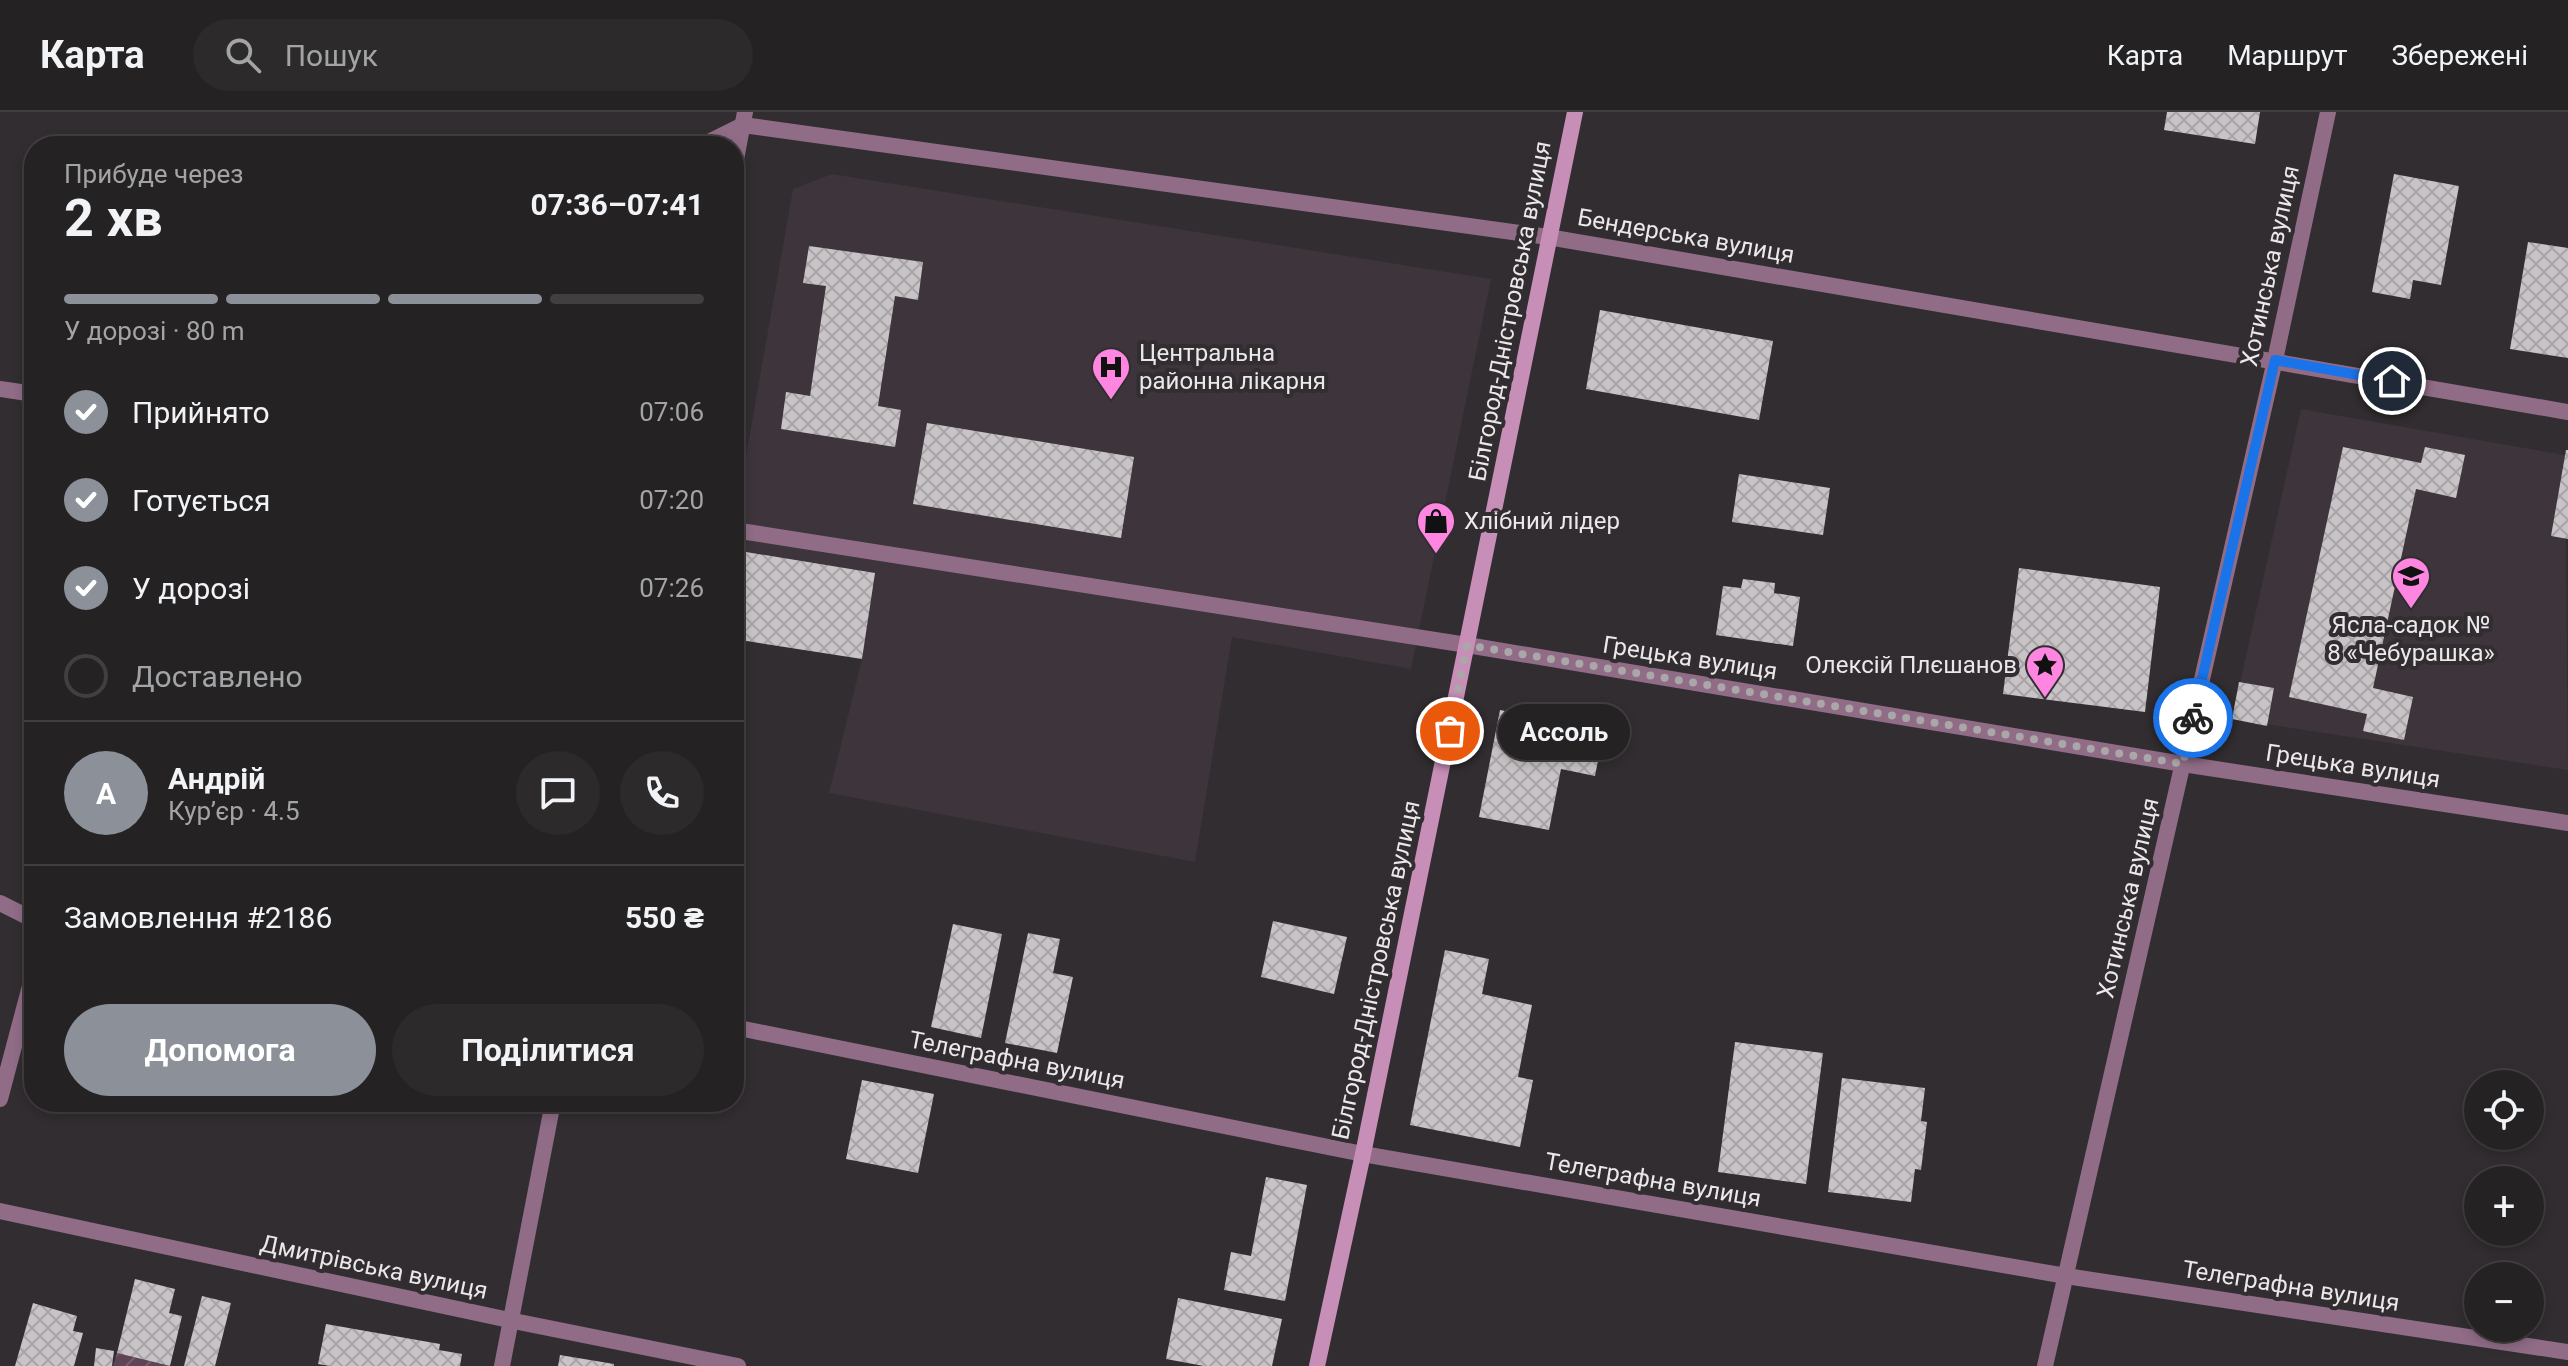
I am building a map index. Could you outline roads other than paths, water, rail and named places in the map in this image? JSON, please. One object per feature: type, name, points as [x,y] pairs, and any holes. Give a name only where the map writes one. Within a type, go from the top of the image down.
[{"type":"main road","name":"Білгород-Дністровська вулиця","points":[[1317,1366],[1575,112]]},
{"type":"street","name":"Хотинська вулиця","points":[[2045,1366],[2275,360],[2328,112]]},
{"type":"street","name":"Бендерська вулиця","points":[[744,118],[1548,237],[2568,412]]},
{"type":"street","points":[[716,136],[744,118]]},
{"type":"street","points":[[0,389],[24,393]]},
{"type":"street","name":"Грецька вулиця","points":[[744,532],[1467,645],[2183,764],[2568,823]]},
{"type":"street","points":[[0,903],[24,915]]},
{"type":"street","points":[[0,1099],[24,1009]]},
{"type":"street","name":"Телеграфна вулиця","points":[[744,1029],[1363,1154],[2066,1276],[2568,1352]]},
{"type":"street","points":[[502,1366],[551,1112]]},
{"type":"street","name":"Дмитрівська вулиця","points":[[0,1211],[738,1366]]},
{"type":"place","name":"Центральна районна лікарня","points":[[1111,401]]},
{"type":"place","name":"Хлібний лідер","points":[[1436,555]]},
{"type":"place","name":"Ясла-садок № 8 «Чебурашка»","points":[[2411,610]]},
{"type":"place","name":"Олексій Плєшанов","points":[[2045,699]]},
{"type":"place","name":"Ассоль","points":[[1450,731]]}]
